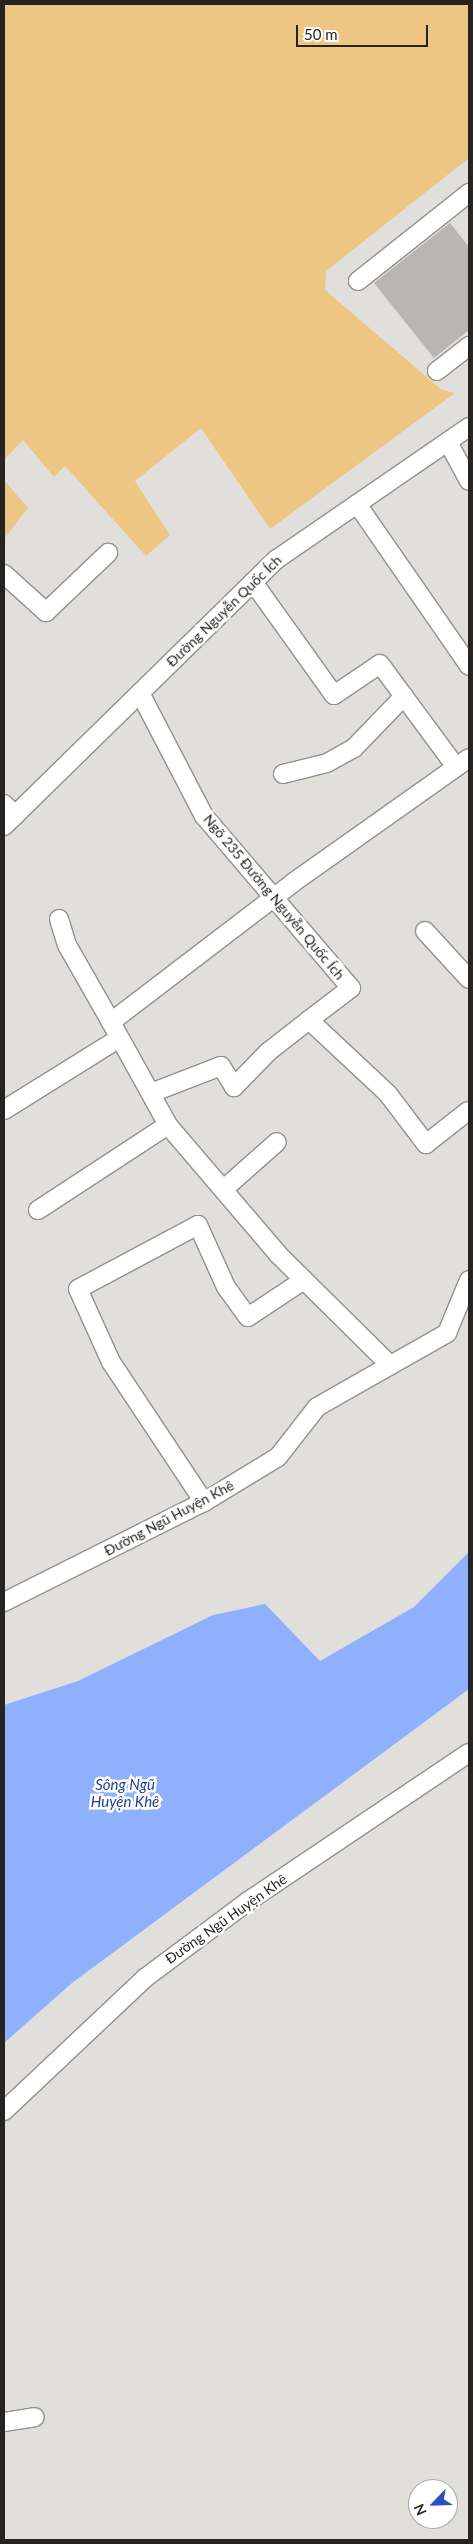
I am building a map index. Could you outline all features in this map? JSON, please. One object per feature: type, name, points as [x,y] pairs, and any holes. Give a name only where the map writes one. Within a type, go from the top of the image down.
[{"type":"street","points":[[358,281],[468,197]]},
{"type":"street","points":[[437,371],[469,346]]},
{"type":"street","name":"Đường Nguyễn Quốc Ích","points":[[7,815],[140,693],[277,558],[469,427]]},
{"type":"street","points":[[448,442],[469,481]]},
{"type":"street","points":[[357,504],[469,666]]},
{"type":"street","points":[[4,573],[46,612],[108,553]]},
{"type":"street","points":[[111,1022],[274,898],[463,763],[404,696],[380,664],[334,695],[252,582]]},
{"type":"street","name":"Ngõ 235 Đường Nguyễn Quốc Ích","points":[[140,693],[204,816],[350,988],[309,1020]]},
{"type":"street","points":[[283,774],[327,763],[354,748],[404,696]]},
{"type":"street","points":[[59,919],[67,946],[168,1125],[225,1188],[278,1254],[390,1365]]},
{"type":"street","points":[[425,931],[469,979]]},
{"type":"street","points":[[150,1093],[221,1066],[234,1087],[268,1052],[309,1020],[388,1094],[426,1144],[468,1110]]},
{"type":"street","points":[[4,1110],[118,1039]]},
{"type":"street","points":[[38,1210],[168,1125]]},
{"type":"street","points":[[225,1188],[277,1142]]},
{"type":"street","points":[[204,1502],[111,1362],[78,1289],[198,1225],[226,1287],[248,1317],[304,1280]]},
{"type":"street","name":"Đường Ngũ Huyện Khê","points":[[4,1602],[204,1502],[278,1457],[316,1407],[447,1333],[469,1280]]},
{"type":"street","name":"Đường Ngũ Huyện Khê","points":[[4,2110],[145,1978],[247,1902],[469,1753]]},
{"type":"street","points":[[4,2422],[35,2417]]},
{"type":"shaded area","points":[[4,4],[469,4],[469,158],[326,271],[325,290],[442,390],[455,393],[270,529],[201,428],[135,481],[170,535],[146,556],[65,466],[54,477],[23,440],[4,460]]},
{"type":"shaded area","points":[[4,480],[28,508],[4,539]]},
{"type":"water","name":"Sông Ngũ Huyện Khê","points":[[469,1552],[469,1689],[72,1983],[4,2043],[4,1705],[78,1681],[213,1615],[265,1604],[320,1661],[414,1607]]},
{"type":"building","points":[[450,223],[469,247],[469,330],[434,358],[374,283]]}]
